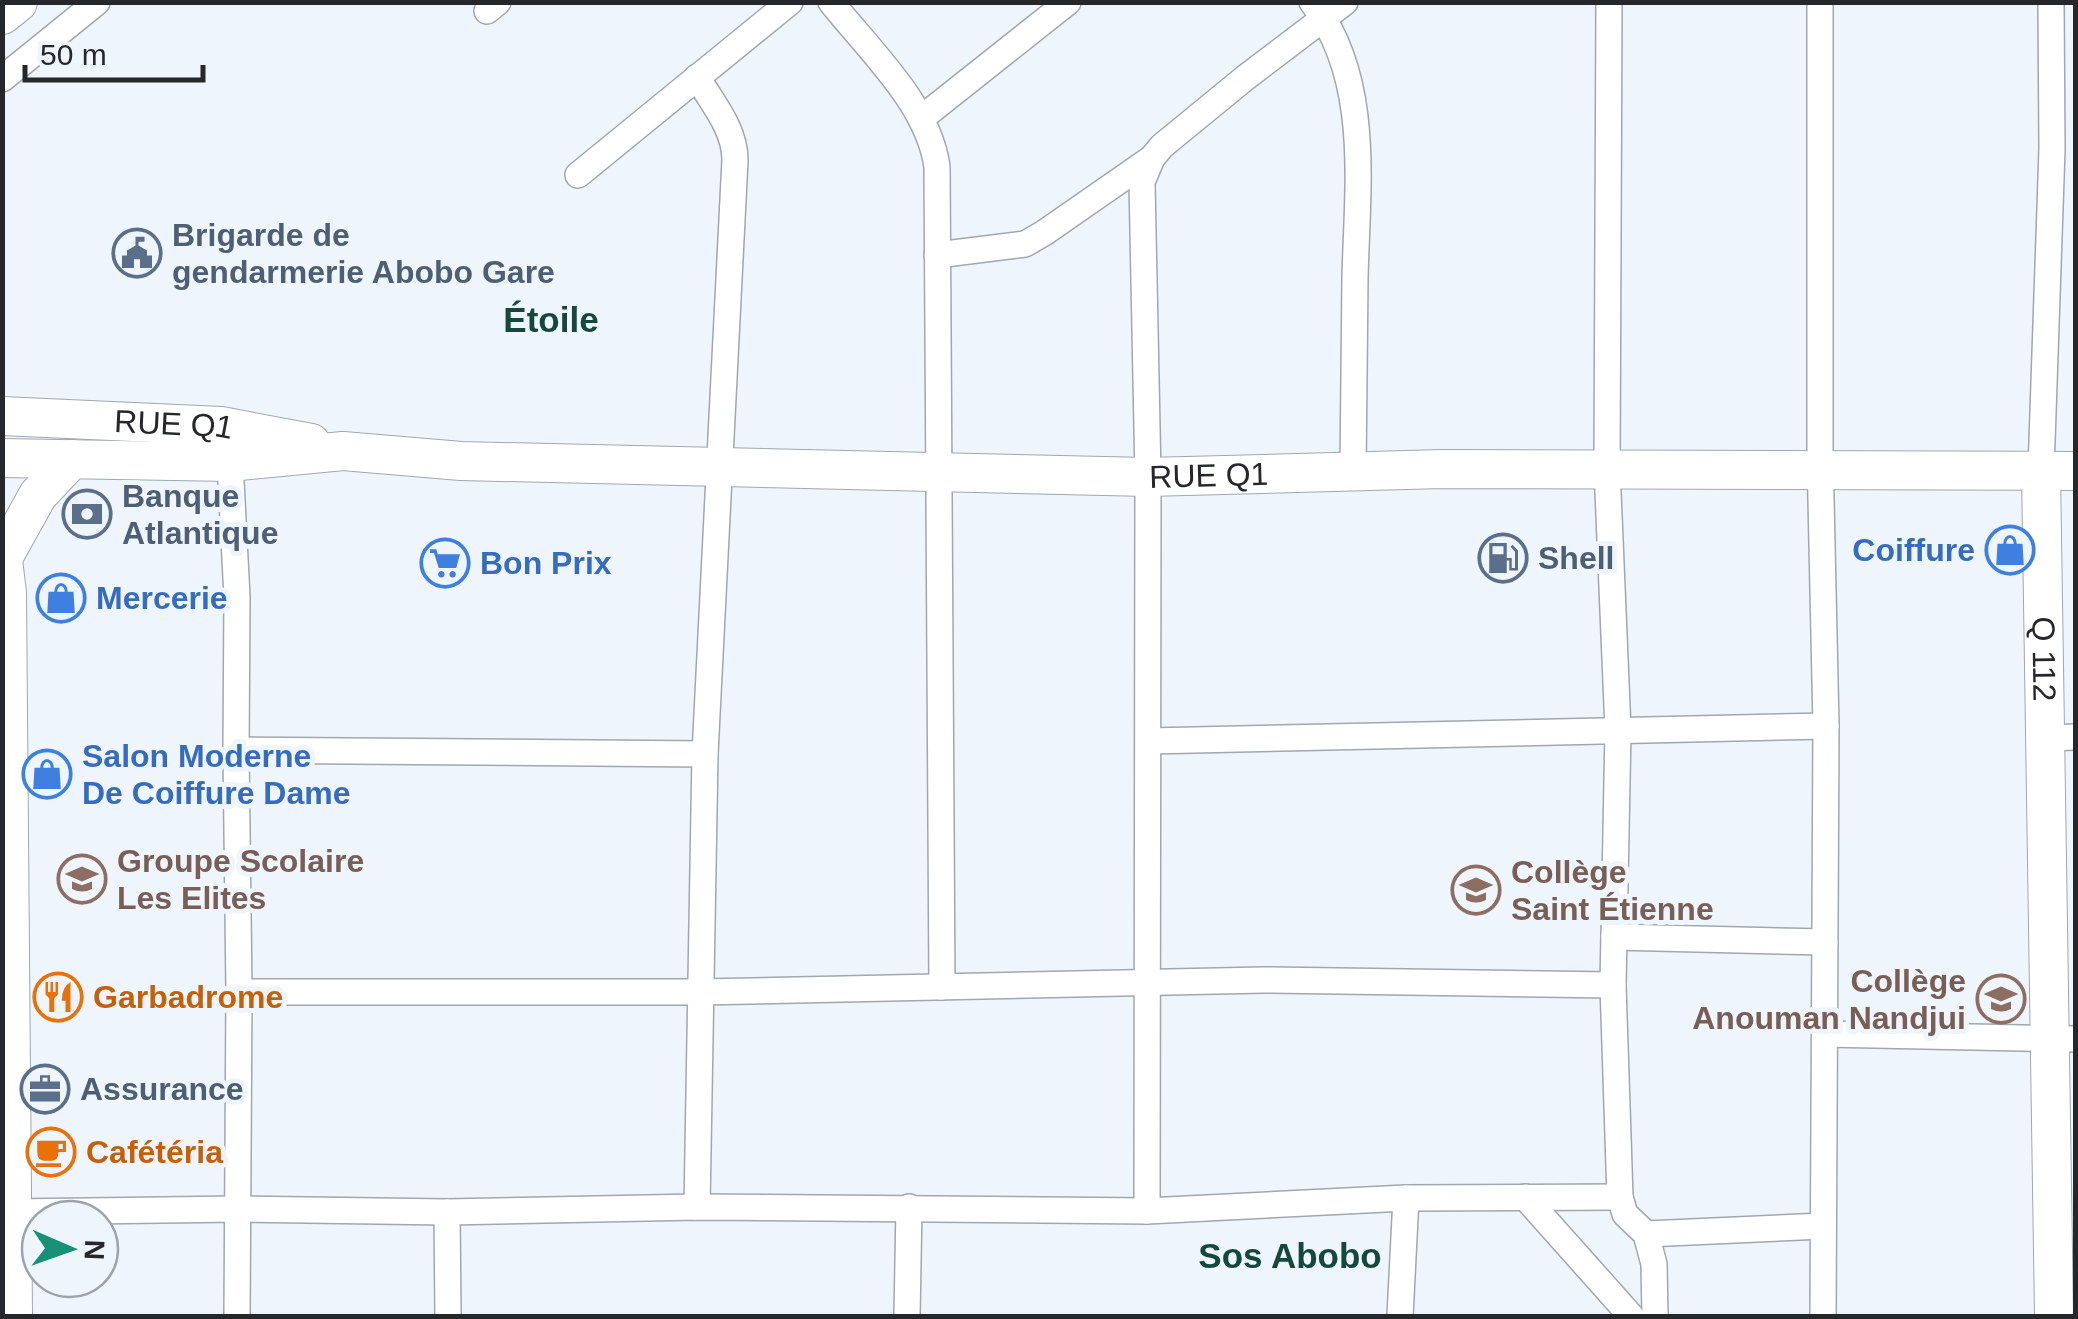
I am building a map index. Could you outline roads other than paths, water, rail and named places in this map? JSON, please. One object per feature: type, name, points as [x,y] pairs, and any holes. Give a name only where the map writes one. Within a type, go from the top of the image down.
[{"type":"main road","points":[[2,14],[17,2]]},
{"type":"street","points":[[2,79],[97,2]]},
{"type":"street","points":[[578,175],[790,2]]},
{"type":"street","points":[[831,2],[924,117],[937,167],[942,987]]},
{"type":"street","points":[[924,117],[1068,2]]},
{"type":"street","points":[[1609,2],[1607,468],[1618,730],[1613,985],[1620,1197],[1625,1214],[1646,1234],[1654,1264],[1655,1316]]},
{"type":"street","points":[[1820,2],[1820,469],[1826,726],[1823,1316]]},
{"type":"street","name":"Q 112","points":[[2051,2],[2064,1259],[2054,1316]]},
{"type":"street","points":[[937,256],[1026,244],[1152,158],[1328,8],[1348,76],[1357,135],[1353,470]]},
{"type":"street","points":[[697,77],[735,143],[705,754],[697,1207]]},
{"type":"street","points":[[1148,1212],[1148,477],[1142,182],[1152,158]]},
{"type":"street","name":"RUE Q1","points":[[2,416],[221,426],[343,451],[461,461],[720,470],[937,470],[1148,477],[1607,468],[2058,471]]},
{"type":"street","name":"RUE Q1","points":[[2,458],[230,462],[343,451]]},
{"type":"street","points":[[12,1316],[4,572],[38,495],[72,460]]},
{"type":"street","points":[[230,462],[237,596],[237,1316]]},
{"type":"street","points":[[1148,741],[1826,726]]},
{"type":"street","points":[[236,750],[705,754]]},
{"type":"street","points":[[1614,937],[1825,942]]},
{"type":"street","points":[[239,992],[700,992],[1148,981],[1613,985]]},
{"type":"street","points":[[1825,1034],[2063,1039]]},
{"type":"street","points":[[1525,1197],[1631,1316]]},
{"type":"street","points":[[13,1212],[909,1206],[1148,1212],[1406,1198],[1620,1197]]},
{"type":"street","points":[[1400,1316],[1406,1198]]},
{"type":"street","points":[[907,1316],[909,1206]]},
{"type":"street","points":[[446,1212],[448,1316]]},
{"type":"street","points":[[1646,1234],[1824,1226]]},
{"type":"place","name":"Brigarde de gendarmerie Abobo Gare","points":[[137,253]]},
{"type":"place","name":"Banque Atlantique","points":[[87,514]]},
{"type":"place","name":"Coiffure","points":[[2010,550]]},
{"type":"place","name":"Shell","points":[[1503,558]]},
{"type":"place","name":"Bon Prix","points":[[445,563]]},
{"type":"place","name":"Mercerie","points":[[61,598]]},
{"type":"place","name":"Salon Moderne De Coiffure Dame","points":[[47,774]]},
{"type":"place","name":"Groupe Scolaire Les Elites","points":[[82,879]]},
{"type":"place","name":"Collège Saint Étienne","points":[[1476,890]]},
{"type":"place","name":"Garbadrome","points":[[58,997]]},
{"type":"place","name":"Collège Anouman Nandjui","points":[[2001,999]]},
{"type":"place","name":"Assurance","points":[[45,1089]]},
{"type":"place","name":"Cafétéria","points":[[51,1152]]},
{"type":"district","name":"Étoile","points":[[551,319]]},
{"type":"district","name":"Sos Abobo","points":[[1290,1255]]}]
